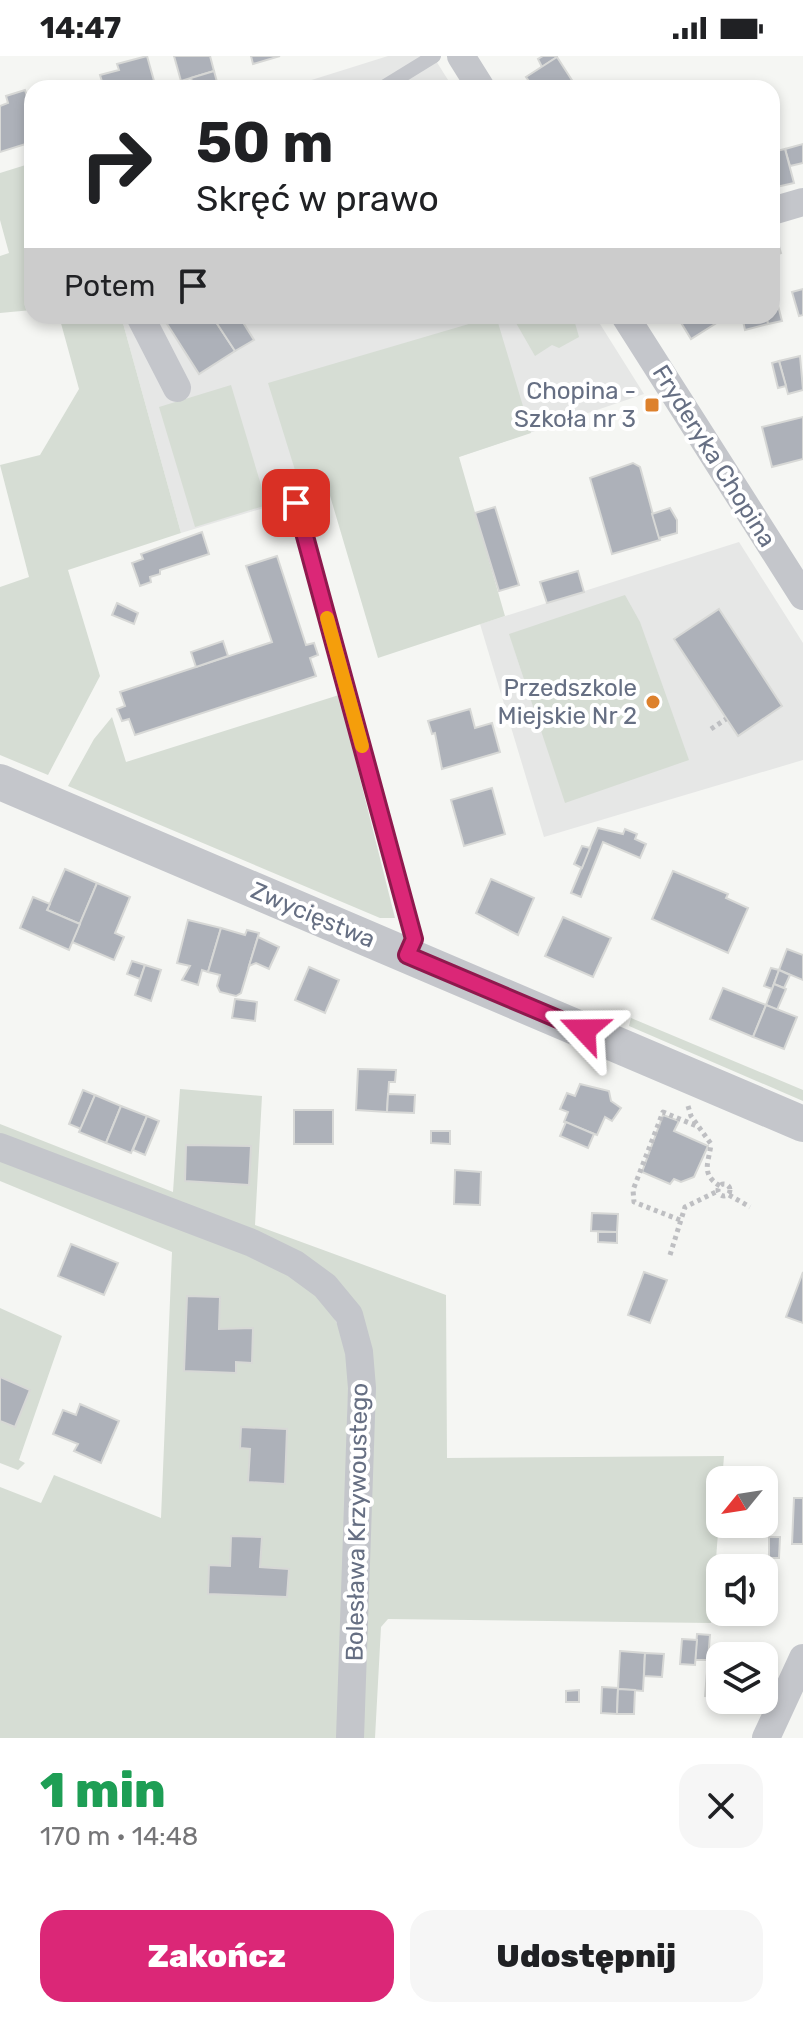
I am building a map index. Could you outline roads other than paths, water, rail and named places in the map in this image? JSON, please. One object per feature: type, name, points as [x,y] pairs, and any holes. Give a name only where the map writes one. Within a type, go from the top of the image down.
[{"type":"street","points":[[461,56],[476,80]]},
{"type":"street","points":[[780,209],[803,202]]},
{"type":"street","points":[[144,324],[177,388]]},
{"type":"street","name":"Fryderyka Chopina","points":[[630,324],[803,596]]},
{"type":"street","name":"Zwycięstwa","points":[[0,782],[803,1124]]},
{"type":"street","name":"Bolesława Krzywoustego","points":[[0,1147],[252,1243],[295,1264],[325,1286],[349,1315],[359,1352],[362,1388],[350,1738]]},
{"type":"street","points":[[766,1738],[803,1658]]},
{"type":"lane","points":[[395,80],[434,56]]},
{"type":"lane","points":[[296,503],[414,939],[407,955]]},
{"type":"place","name":"Chopina - Szkoła nr 3","points":[[652,405]]},
{"type":"place","name":"Przedszkole Miejskie Nr 2","points":[[653,702]]}]
